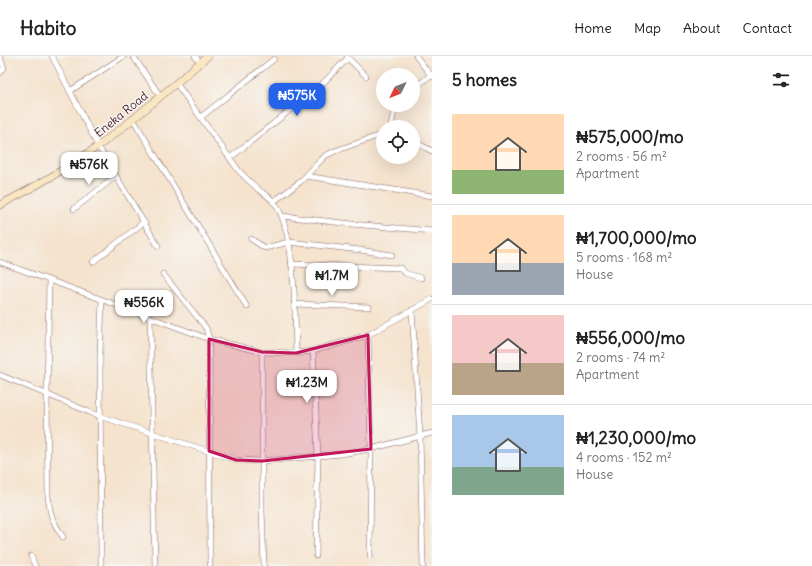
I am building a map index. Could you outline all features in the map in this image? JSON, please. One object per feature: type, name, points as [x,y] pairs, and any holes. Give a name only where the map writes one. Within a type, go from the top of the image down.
[{"type":"main road","name":"Eneka Road","points":[[0,205],[62,171],[98,146],[208,56]]},
{"type":"street","points":[[52,56],[98,146],[158,246]]},
{"type":"street","points":[[70,91],[124,56]]},
{"type":"street","points":[[133,56],[160,96]]},
{"type":"street","points":[[195,56],[200,63]]},
{"type":"street","points":[[416,56],[431,76],[420,84]]},
{"type":"street","points":[[0,57],[4,68],[0,73]]},
{"type":"street","points":[[230,158],[320,87],[347,57],[366,76]]},
{"type":"street","points":[[201,117],[274,59]]},
{"type":"street","points":[[176,83],[230,158],[251,183],[273,202],[282,216],[289,242],[292,264],[296,353]]},
{"type":"street","points":[[132,119],[247,307]]},
{"type":"street","points":[[273,202],[306,176],[325,156],[376,136]]},
{"type":"street","points":[[420,145],[432,151]]},
{"type":"street","points":[[74,209],[116,176]]},
{"type":"street","points":[[306,176],[432,196]]},
{"type":"street","points":[[282,216],[432,231]]},
{"type":"street","points":[[92,262],[144,222]]},
{"type":"street","points":[[251,239],[265,248],[289,242],[392,255]]},
{"type":"street","points":[[0,262],[209,339],[262,352],[296,353],[313,351],[368,335],[432,299]]},
{"type":"street","points":[[292,264],[400,268],[405,273],[421,278]]},
{"type":"street","points":[[163,274],[206,328],[209,339],[210,566]]},
{"type":"street","points":[[49,281],[47,395],[48,496],[49,511],[52,521],[63,537]]},
{"type":"street","points":[[101,566],[100,356],[102,300]]},
{"type":"street","points":[[294,304],[369,307]]},
{"type":"street","points":[[412,310],[420,436],[423,566]]},
{"type":"street","points":[[150,317],[155,566]]},
{"type":"street","points":[[368,335],[371,449],[370,555]]},
{"type":"street","points":[[313,351],[318,456],[316,556]]},
{"type":"street","points":[[262,352],[262,510],[264,566]]},
{"type":"street","points":[[0,375],[100,416],[236,460],[263,461],[371,449],[432,433]]},
{"type":"street","points":[[31,556],[35,566]]},
{"type":"highlighted area","points":[[368,335],[371,449],[263,461],[236,460],[209,451],[209,339],[262,352],[296,353]]}]
